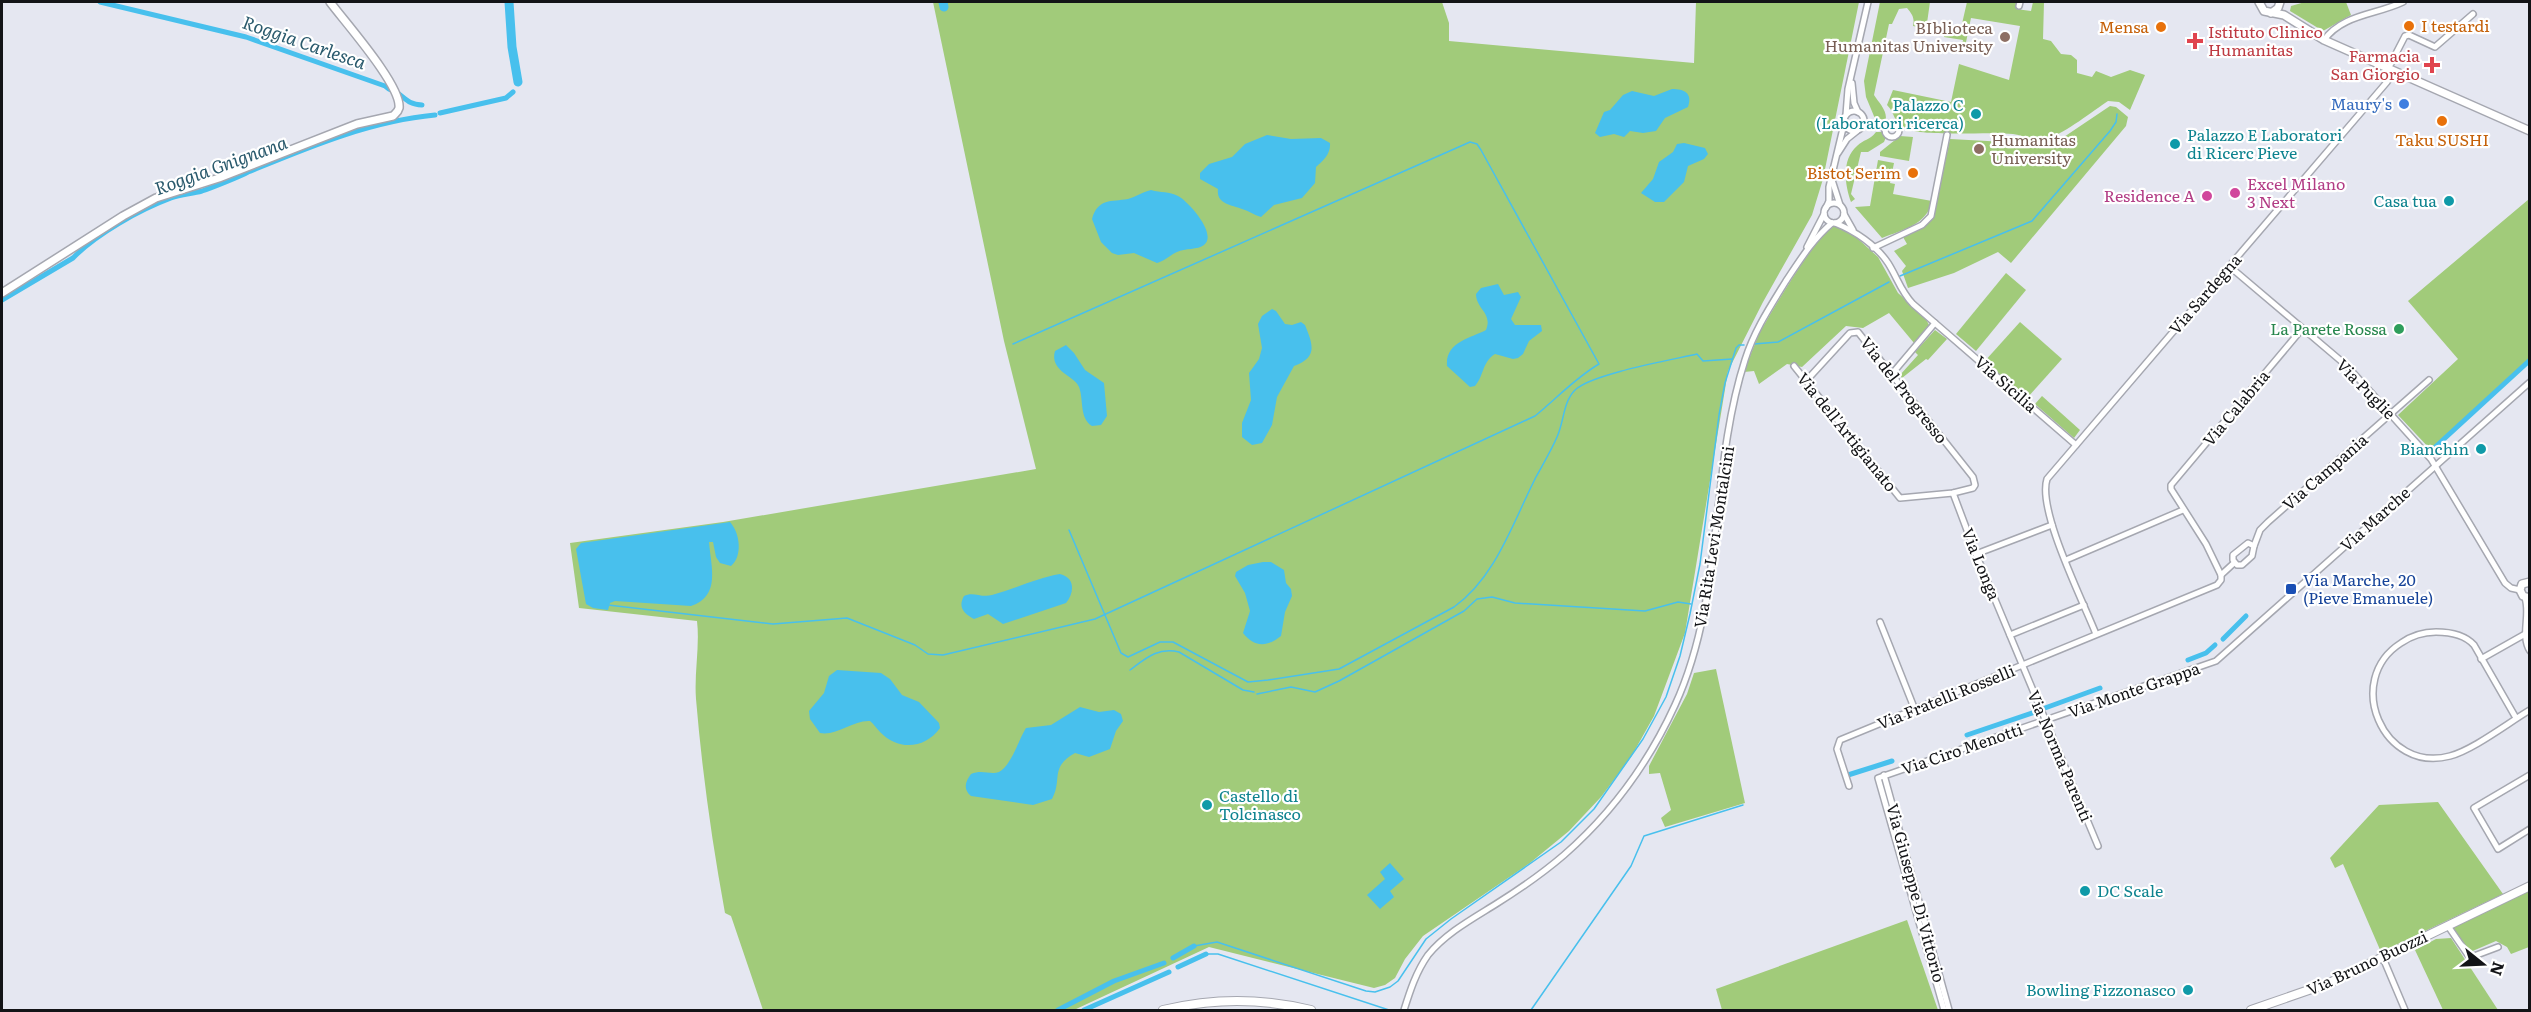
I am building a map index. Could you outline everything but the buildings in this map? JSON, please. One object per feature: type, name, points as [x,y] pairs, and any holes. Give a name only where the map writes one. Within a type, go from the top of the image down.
[{"type":"main road","name":"Via Bruno Buozzi","points":[[2251,1011],[2329,983],[2529,886]]},
{"type":"main road","points":[[1163,1011],[1190,1004],[1236,1000],[1278,1003],[1311,1011]]},
{"type":"street","points":[[2,293],[115,221],[156,198],[219,178],[357,124],[393,116],[399,110],[387,76],[330,2]]},
{"type":"street","name":"Via Rita Levi Montalcini","points":[[1404,1011],[1416,976],[1435,948],[1452,932],[1537,876],[1584,837],[1629,784],[1658,739],[1685,681],[1704,615],[1731,419],[1743,367],[1765,313],[1805,252],[1829,201],[1868,2]]},
{"type":"street","points":[[2259,2],[2262,9],[2284,15],[2324,40],[2529,131]]},
{"type":"street","points":[[2324,40],[2330,32],[2350,18],[2360,17],[2403,2]]},
{"type":"street","points":[[2271,13],[2280,3],[2284,15]]},
{"type":"street","name":"Via Sardegna","points":[[2096,634],[2052,525],[2044,488],[2046,479],[2387,82],[2405,36],[2409,35],[2435,47],[2473,14]]},
{"type":"street","name":"Via Rita Levi Montalcini","points":[[1836,158],[1847,140],[1863,124],[1861,114],[1854,104],[1851,81]]},
{"type":"street","points":[[1846,115],[1851,112],[1861,114]]},
{"type":"street","points":[[1844,124],[1848,130],[1858,131]]},
{"type":"street","points":[[1863,124],[1886,128]]},
{"type":"street","points":[[1873,248],[1922,225],[1931,216],[1947,135]]},
{"type":"street","name":"Via Rita Levi Montalcini","points":[[1805,252],[1841,219],[1843,214],[1832,179]]},
{"type":"street","points":[[1840,205],[1834,203],[1825,211],[1827,220],[1853,231]]},
{"type":"street","points":[[1843,214],[1853,231]]},
{"type":"street","name":"Via Sicilia","points":[[1853,231],[1887,262],[1907,298],[2076,445]]},
{"type":"street","name":"Via Puglie","points":[[2229,266],[2347,366],[2435,465],[2505,583],[2511,588],[2520,590]]},
{"type":"street","points":[[1891,375],[1935,323]]},
{"type":"street","name":"Via Calabria","points":[[2183,510],[2170,487],[2302,329]]},
{"type":"street","name":"Via del Progresso","points":[[1806,381],[1855,331],[1861,335],[1973,477],[1976,485],[1974,488],[1953,493]]},
{"type":"street","name":"Via dell'Artigianato","points":[[1794,366],[1900,498],[1953,493]]},
{"type":"street","name":"Via Campania","points":[[2234,563],[2242,565],[2249,560],[2260,530],[2268,522],[2429,380]]},
{"type":"street","name":"Via Marche","points":[[2221,657],[2529,382]]},
{"type":"street","name":"Via Longa","points":[[1953,493],[2022,666]]},
{"type":"street","points":[[2066,560],[2183,510],[2206,544],[2221,574]]},
{"type":"street","points":[[1976,554],[2052,525]]},
{"type":"street","name":"Via Campania","points":[[2221,574],[2234,563],[2234,555],[2239,548],[2248,543],[2254,546]]},
{"type":"street","name":"Via Fratelli Rosselli","points":[[1849,786],[1837,749],[1838,742],[2217,585],[2221,574]]},
{"type":"street","points":[[2529,582],[2522,584],[2520,590],[2527,598],[2529,610],[2526,643],[2529,651]]},
{"type":"street","points":[[2010,635],[2084,605]]},
{"type":"street","points":[[1880,622],[1915,710]]},
{"type":"street","points":[[2516,718],[2468,639],[2445,632],[2419,634],[2397,645],[2380,665],[2373,690],[2374,709],[2381,727],[2400,748],[2417,756],[2434,758],[2460,753],[2529,710]]},
{"type":"street","points":[[2527,633],[2529,640]]},
{"type":"street","points":[[2481,659],[2527,633]]},
{"type":"street","name":"Via Monte Grappa","points":[[2045,720],[2199,667],[2221,657]]},
{"type":"street","name":"Via Norma Parenti","points":[[2022,666],[2098,846]]},
{"type":"street","name":"Via Ciro Menotti","points":[[1881,777],[2045,720]]},
{"type":"street","points":[[2529,776],[2474,808],[2498,849],[2529,829]]},
{"type":"street","name":"Via Giuseppe Di Vittorio","points":[[1881,777],[1949,1011]]},
{"type":"street","name":"Via Giuseppe Di Vittorio","points":[[1919,912],[1944,1011]]},
{"type":"street","name":"Via Bruno Buozzi","points":[[2448,926],[2468,955],[2474,956],[2498,948]]},
{"type":"street","points":[[2383,958],[2405,1011]]},
{"type":"green space","points":[[933,2],[1442,2],[1449,23],[1449,41],[1694,63],[1696,2],[1859,2],[1823,179],[1812,215],[1763,302],[1728,371],[1685,633],[1654,716],[1631,757],[1601,797],[1569,831],[1530,863],[1423,936],[1405,959],[1395,978],[1385,985],[1374,988],[1209,947],[1074,1010],[763,1010],[731,916],[725,913],[720,886],[704,780],[696,699],[697,621],[579,608],[570,543],[723,522],[1036,469],[1004,341]]},
{"type":"green space","points":[[1880,2],[1930,2],[1927,23],[1958,29],[1961,28],[1967,2],[2017,2],[2016,9],[2031,11],[2033,2],[2044,2],[2043,39],[2051,41],[2061,54],[2071,55],[2077,60],[2077,73],[2092,77],[2096,71],[2111,77],[2130,70],[2145,75],[2130,110],[2119,102],[2108,101],[2071,127],[2049,138],[2036,139],[2002,133],[1938,133],[1911,130],[1899,125],[1887,105],[1893,90],[1951,102],[1959,64],[2009,80],[2020,26],[1971,18],[1965,47],[1962,46],[1963,40],[1944,37],[1944,31],[1913,26],[1913,16],[1907,8],[1899,9],[1892,24],[1889,24],[1874,95],[1883,108],[1886,118],[1885,122],[1876,121],[1866,97],[1864,81]]},
{"type":"green space","points":[[2305,2],[2346,2],[2351,15],[2323,31],[2290,11],[2291,6]]},
{"type":"green space","points":[[2110,106],[2116,107],[2128,117],[2126,126],[2011,263],[1998,252],[1954,273],[1908,288],[1902,271],[1906,266],[1894,251],[1907,244],[1903,237],[1922,228],[1933,219],[1950,139],[2055,143]]},
{"type":"green space","points":[[1876,132],[1883,132],[1886,137],[1884,142],[1868,152],[1861,152],[1851,194],[1855,199],[1851,202],[1846,181],[1848,158],[1857,146]]},
{"type":"green space","points":[[1900,136],[1913,137],[1909,161],[1880,156],[1880,152]]},
{"type":"green space","points":[[1878,160],[1894,163],[1890,183],[1895,184],[1893,194],[1932,201],[1925,216],[1913,226],[1882,238],[1855,207],[1870,206]]},
{"type":"green space","points":[[2529,199],[2529,360],[2431,450],[2398,415],[2458,359],[2408,301]]},
{"type":"green space","points":[[1835,226],[1856,237],[1878,257],[1898,293],[1925,317],[1929,325],[1914,343],[1889,313],[1863,328],[1846,326],[1802,367],[1787,364],[1759,384],[1754,371],[1744,372],[1760,332],[1807,257],[1818,242]]},
{"type":"green space","points":[[2006,273],[2026,290],[1976,351],[1956,334]]},
{"type":"green space","points":[[2020,322],[2062,359],[2028,397],[1984,362]]},
{"type":"green space","points":[[1935,330],[1947,339],[1928,360],[1926,359],[1902,378],[1900,375],[1918,355],[1915,352]]},
{"type":"green space","points":[[2042,396],[2080,430],[2074,438],[2035,404]]},
{"type":"green space","points":[[1716,669],[1745,803],[1665,827],[1661,818],[1671,810],[1660,773],[1649,774],[1649,766],[1687,694],[1694,673]]},
{"type":"green space","points":[[2438,802],[2503,894],[2381,952],[2343,864],[2335,868],[2330,858],[2379,805]]},
{"type":"green space","points":[[2529,890],[2529,947],[2511,954],[2507,947],[2496,941],[2468,953],[2452,928]]},
{"type":"green space","points":[[1907,920],[1938,1010],[1722,1010],[1716,989]]},
{"type":"green space","points":[[2451,938],[2498,1010],[2443,1010],[2415,950],[2436,939]]},
{"type":"water","points":[[1672,89],[1680,90],[1688,95],[1688,107],[1665,118],[1656,131],[1643,133],[1630,131],[1624,137],[1614,134],[1600,137],[1595,133],[1604,112],[1610,110],[1623,95],[1632,91],[1654,96]]},
{"type":"water","points":[[1267,135],[1291,139],[1321,138],[1330,143],[1330,147],[1326,157],[1316,167],[1315,183],[1302,198],[1274,205],[1261,217],[1222,201],[1219,198],[1218,189],[1200,179],[1200,173],[1209,164],[1232,157],[1245,144]]},
{"type":"water","points":[[1684,143],[1705,148],[1708,154],[1704,159],[1688,166],[1684,182],[1664,202],[1655,202],[1641,193],[1653,179],[1659,162],[1673,152],[1677,144]]},
{"type":"water","points":[[1151,190],[1175,194],[1188,204],[1205,226],[1207,240],[1204,245],[1174,253],[1157,263],[1134,253],[1118,255],[1112,253],[1101,242],[1092,219],[1098,207],[1106,202],[1128,199]]},
{"type":"water","points":[[1498,284],[1504,295],[1518,292],[1521,297],[1511,319],[1515,325],[1541,325],[1542,331],[1529,341],[1523,354],[1518,358],[1513,359],[1495,354],[1491,357],[1478,382],[1475,386],[1470,387],[1447,366],[1447,358],[1450,351],[1460,342],[1486,330],[1488,324],[1486,315],[1476,294],[1481,288]]},
{"type":"water","points":[[1272,309],[1285,324],[1292,325],[1301,322],[1305,325],[1312,350],[1307,359],[1294,366],[1277,397],[1272,425],[1262,443],[1252,445],[1242,437],[1242,423],[1251,400],[1249,373],[1259,359],[1262,348],[1258,324],[1262,316]]},
{"type":"water","points":[[1066,345],[1085,370],[1104,383],[1107,416],[1101,425],[1092,426],[1088,423],[1083,414],[1077,383],[1056,364],[1055,351]]},
{"type":"water","points":[[730,522],[739,544],[735,562],[731,566],[720,563],[716,557],[713,542],[709,542],[712,580],[707,595],[700,601],[691,606],[615,601],[610,603],[608,610],[593,608],[586,604],[576,549],[581,543]]},
{"type":"water","points":[[1271,562],[1284,570],[1286,583],[1291,589],[1292,596],[1285,612],[1281,636],[1266,644],[1252,641],[1243,633],[1250,611],[1245,593],[1235,576],[1236,572],[1248,565]]},
{"type":"water","points":[[1060,574],[1069,579],[1072,586],[1071,595],[1066,603],[1003,624],[988,614],[974,619],[964,612],[962,607],[964,596],[992,595]]},
{"type":"water","points":[[837,670],[881,673],[890,679],[902,695],[919,702],[939,723],[940,728],[927,740],[911,745],[903,745],[887,738],[870,721],[833,732],[820,733],[810,719],[809,711],[824,693],[829,676]]},
{"type":"water","points":[[1080,707],[1099,712],[1114,710],[1121,714],[1123,721],[1116,731],[1110,749],[1089,757],[1075,753],[1067,758],[1059,769],[1052,799],[1033,805],[971,796],[968,793],[966,785],[971,774],[996,773],[1003,769],[1026,728],[1051,725]]},
{"type":"water","points":[[1390,863],[1404,879],[1390,891],[1394,897],[1380,909],[1367,895],[1385,879],[1380,872]]},
{"type":"waterway","name":"Roggia Carlesca","points":[[100,2],[246,37],[385,86],[409,102],[422,105]]},
{"type":"waterway","points":[[509,2],[512,47],[518,82]]},
{"type":"waterway","points":[[943,2],[944,7]]},
{"type":"waterway","name":"Roggia Gnignana","points":[[440,113],[506,98],[513,92]]},
{"type":"waterway","points":[[1900,276],[2032,221],[2110,131],[2116,122],[2117,114]]},
{"type":"waterway","name":"Roggia Gnignana","points":[[2,300],[73,258],[94,240],[119,224],[159,203],[198,192],[340,136],[387,123],[435,115]]},
{"type":"waterway","points":[[608,605],[773,624],[847,618],[915,645],[928,654],[943,655],[1095,619],[1535,416],[1599,364],[1481,150],[1477,144],[1470,142],[1013,344]]},
{"type":"waterway","points":[[1754,344],[1778,342],[1889,282]]},
{"type":"waterway","points":[[1194,946],[1217,942],[1366,991],[1375,992],[1390,987],[1398,981],[1426,939],[1561,842],[1594,809],[1643,739],[1666,697],[1680,656],[1700,564],[1725,383],[1736,348],[1744,345]]},
{"type":"waterway","points":[[1069,530],[1121,653],[1128,657],[1160,642],[1173,642],[1248,682],[1339,669],[1454,607],[1469,595],[1502,548],[1552,447],[1568,400],[1575,390],[1597,378],[1697,354],[1703,361],[1732,359]]},
{"type":"waterway","points":[[2432,450],[2530,360]]},
{"type":"waterway","points":[[1257,694],[1291,687],[1315,692],[1464,611],[1477,599],[1492,597],[1515,603],[1645,611],[1678,602],[1691,604]]},
{"type":"waterway","points":[[2223,639],[2246,616]]},
{"type":"waterway","points":[[2188,660],[2206,653],[2215,645]]},
{"type":"waterway","points":[[1130,670],[1158,652],[1179,652],[1243,690],[1254,692]]},
{"type":"waterway","points":[[2045,708],[2100,688]]},
{"type":"waterway","points":[[1967,735],[2038,711]]},
{"type":"waterway","points":[[1848,775],[1892,761]]},
{"type":"waterway","points":[[1531,1010],[1631,866],[1644,836],[1743,805]]},
{"type":"waterway","points":[[1173,958],[1194,946]]},
{"type":"waterway","points":[[1206,954],[1218,954],[1389,1010]]},
{"type":"waterway","points":[[1178,967],[1206,954]]},
{"type":"waterway","points":[[1058,1010],[1114,981],[1164,963]]},
{"type":"waterway","points":[[1084,1010],[1169,972]]},
{"type":"place","name":"I testardi","points":[[2409,26]]},
{"type":"place","name":"Mensa","points":[[2161,27]]},
{"type":"place","name":"BIblioteca Humanitas University","points":[[2005,37]]},
{"type":"place","name":"Istituto Clinico Humanitas","points":[[2195,41]]},
{"type":"place","name":"Farmacia San Giorgio","points":[[2432,65]]},
{"type":"place","name":"Maury's","points":[[2404,104]]},
{"type":"place","name":"Palazzo C (Laboratori ricerca)","points":[[1976,114]]},
{"type":"place","name":"Taku SUSHI","points":[[2442,121]]},
{"type":"place","name":"Palazzo E Laboratori di Ricerc Pieve","points":[[2175,144]]},
{"type":"place","name":"Humanitas University","points":[[1979,149]]},
{"type":"place","name":"Bistot Serim","points":[[1913,173]]},
{"type":"place","name":"Excel Milano 3 Next","points":[[2235,193]]},
{"type":"place","name":"Residence A","points":[[2207,196]]},
{"type":"place","name":"Casa tua","points":[[2449,201]]},
{"type":"place","name":"La Parete Rossa","points":[[2399,329]]},
{"type":"place","name":"Bianchin","points":[[2481,449]]},
{"type":"place","name":"Via Marche, 20 (Pieve Emanuele)","points":[[2291,589]]},
{"type":"place","name":"Castello di Tolcinasco","points":[[1207,805]]},
{"type":"place","name":"DC Scale","points":[[2085,891]]},
{"type":"place","name":"Bowling Fizzonasco","points":[[2188,990]]}]
